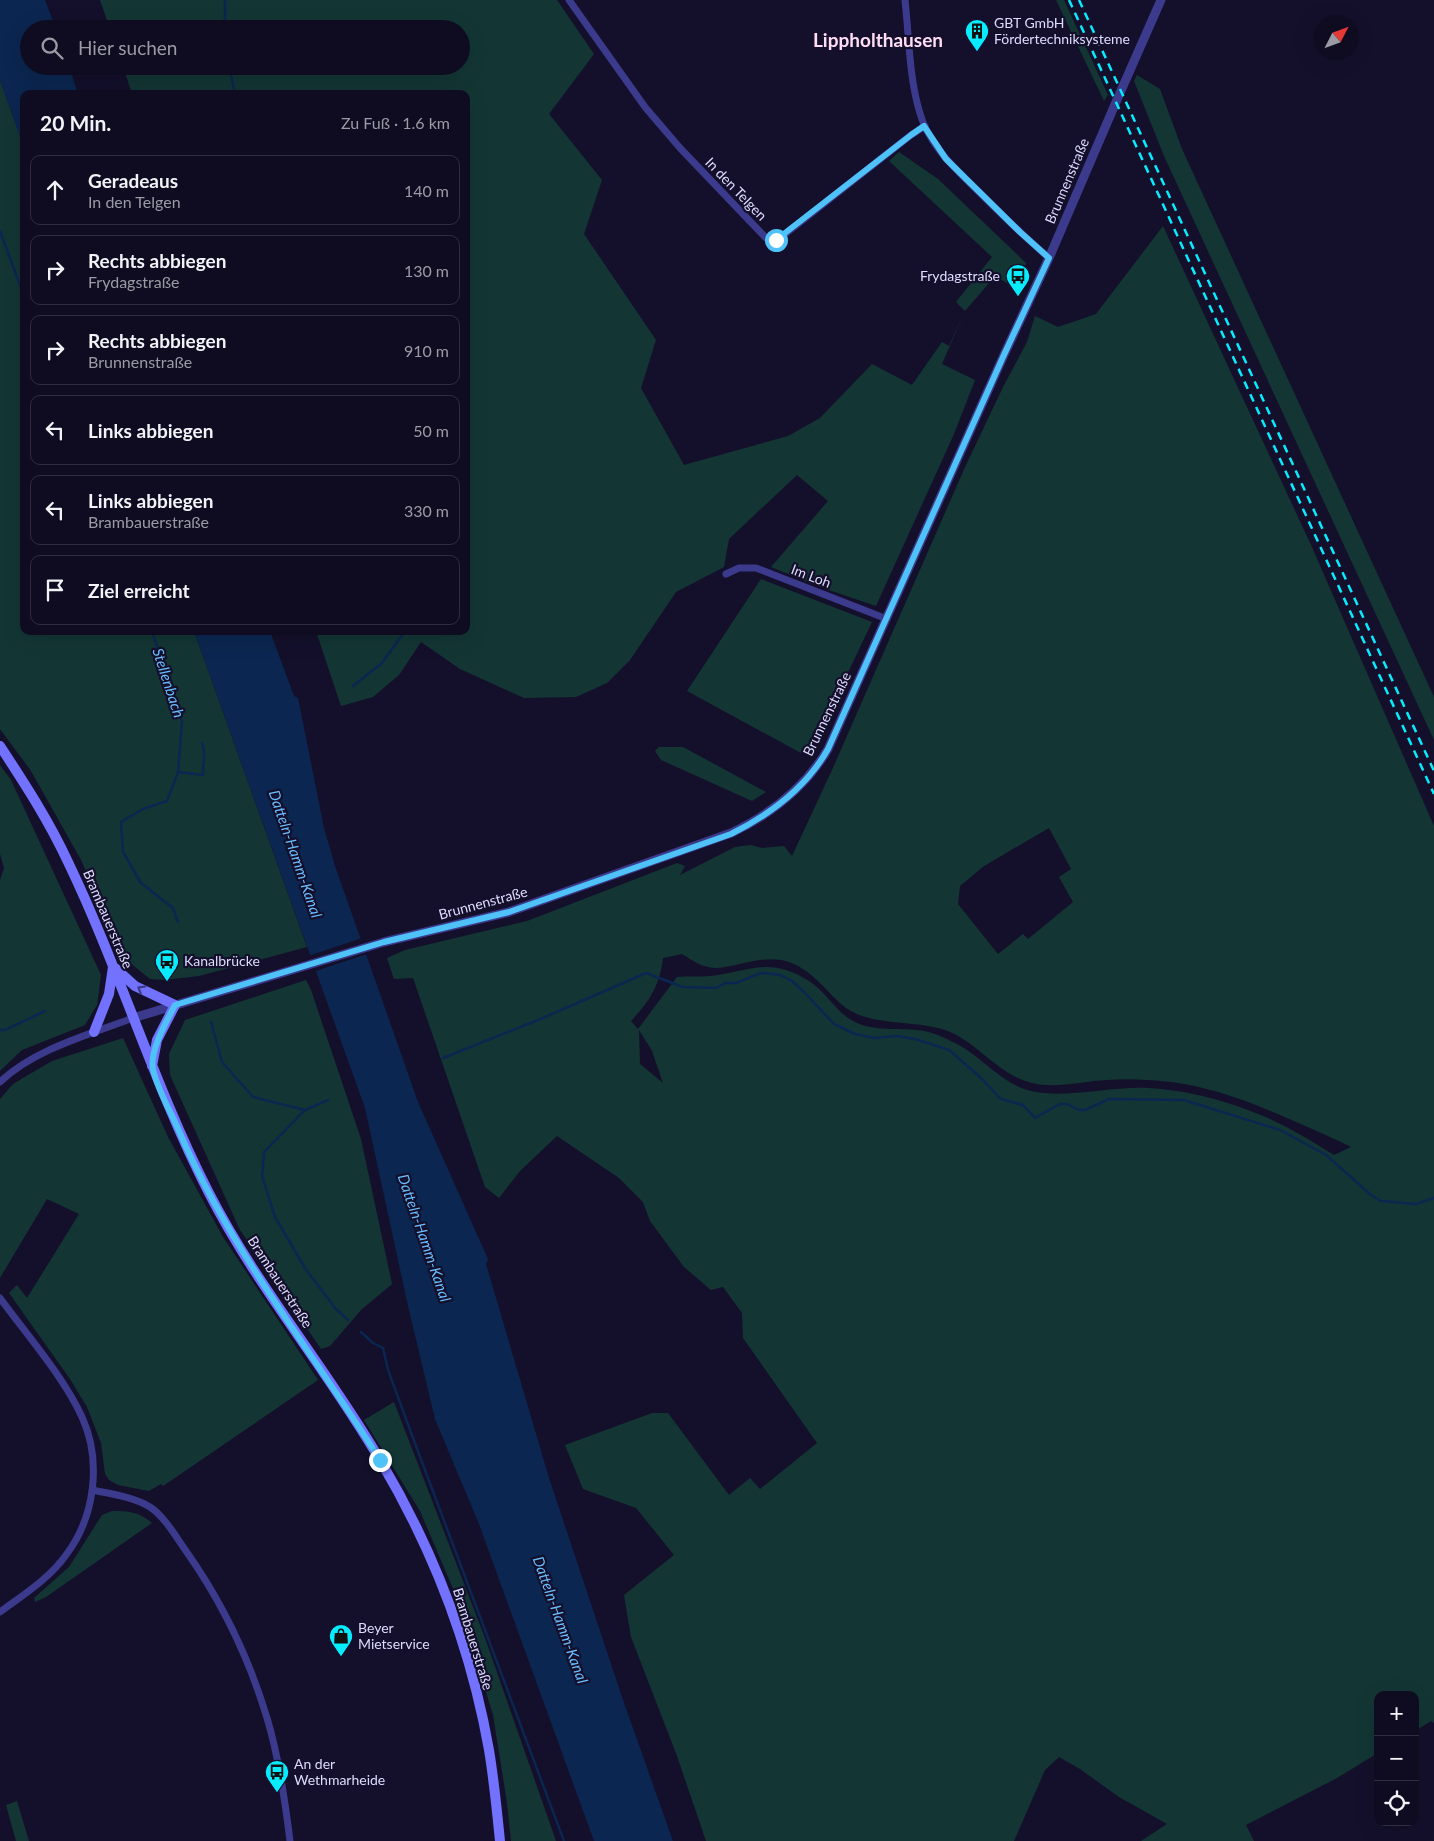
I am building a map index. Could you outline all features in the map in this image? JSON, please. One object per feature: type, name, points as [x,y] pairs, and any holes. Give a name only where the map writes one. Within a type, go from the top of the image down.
[{"type":"main road","name":"Brambauerstraße","points":[[0,746],[35,799],[56,837],[83,894],[152,1067],[186,1146],[229,1230],[347,1407],[380,1460],[410,1514],[425,1546],[469,1663],[489,1750],[500,1841]]},
{"type":"main road","points":[[113,966],[134,986],[175,1005],[157,1040],[152,1067]]},
{"type":"main road","points":[[94,1032],[109,994],[113,966]]},
{"type":"street","name":"In den Telgen","points":[[569,0],[645,108],[680,148],[766,238],[771,240],[780,238],[924,126]]},
{"type":"street","points":[[906,0],[914,89],[924,126],[946,159],[1049,258]]},
{"type":"street","name":"Brunnenstraße","points":[[133,1018],[384,942],[509,912],[731,834],[762,817],[792,794],[823,759],[1049,258],[1161,0]]},
{"type":"street","name":"Im Loh","points":[[726,574],[740,568],[756,568],[887,619]]},
{"type":"street","points":[[0,1082],[18,1068],[57,1047],[133,1018]]},
{"type":"street","points":[[0,1298],[60,1381],[82,1417],[92,1455],[92,1490],[89,1509],[83,1525],[66,1555],[41,1582],[0,1612]]},
{"type":"street","points":[[92,1490],[138,1502],[154,1510],[163,1519],[206,1580],[220,1604],[244,1653],[268,1719],[278,1764],[290,1841]]},
{"type":"green space","points":[[100,0],[557,0],[594,54],[549,114],[602,180],[584,234],[656,340],[641,388],[684,465],[788,436],[820,418],[872,364],[912,385],[942,342],[949,346],[965,311],[942,364],[975,380],[954,434],[876,606],[820,587],[771,567],[828,501],[797,475],[729,539],[724,567],[676,592],[630,660],[607,683],[576,697],[524,698],[460,669],[421,642],[399,675],[373,697],[341,706],[317,635],[470,635],[470,90],[131,90],[126,75],[470,75],[470,20],[107,20]]},
{"type":"green space","points":[[1056,0],[1064,0],[1108,95],[1104,101]]},
{"type":"green space","points":[[1137,75],[1160,89],[1182,149],[1434,697],[1434,740],[1164,156],[1134,81]]},
{"type":"green space","points":[[0,80],[20,136],[20,635],[195,635],[307,947],[199,976],[164,980],[150,979],[124,958],[81,860],[31,771],[0,729]]},
{"type":"green space","points":[[899,152],[938,179],[1026,263],[1017,289],[995,276],[965,311],[956,302],[992,257],[889,161]]},
{"type":"green space","points":[[1163,226],[1311,545],[1434,826],[1434,1723],[1431,1721],[1419,1728],[1419,1691],[1374,1691],[1374,1755],[1337,1778],[1246,1825],[1254,1841],[1141,1841],[1167,1824],[1119,1797],[1080,1769],[1059,1757],[1045,1770],[1014,1841],[706,1841],[677,1756],[631,1637],[624,1595],[674,1555],[636,1508],[583,1489],[565,1445],[652,1413],[668,1413],[729,1495],[750,1478],[760,1489],[817,1443],[743,1338],[742,1313],[723,1287],[711,1290],[684,1267],[650,1221],[643,1202],[619,1178],[557,1136],[520,1171],[499,1198],[485,1187],[413,978],[394,979],[387,958],[405,950],[527,921],[677,863],[685,866],[680,875],[735,847],[751,845],[762,848],[784,846],[792,856],[832,770],[966,465],[1003,387],[1027,342],[1035,316],[1058,327],[1096,314]],"holes":[[[1049,828],[1071,869],[1059,877],[1073,902],[1028,939],[1023,934],[998,954],[958,904],[960,886],[984,866]],[[682,954],[694,962],[712,968],[727,967],[765,959],[775,959],[794,964],[809,973],[846,1008],[856,1014],[868,1018],[945,1030],[957,1035],[1009,1073],[1032,1083],[1060,1085],[1133,1079],[1189,1085],[1208,1089],[1247,1102],[1351,1147],[1334,1155],[1302,1135],[1254,1112],[1224,1102],[1178,1091],[1148,1088],[1059,1094],[1031,1091],[1010,1082],[965,1049],[936,1034],[916,1030],[865,1026],[857,1023],[837,1009],[809,981],[795,973],[771,967],[760,967],[711,976],[677,977],[638,1029],[631,1021],[653,992],[662,968],[663,958]],[[639,1030],[652,1051],[663,1083],[640,1064]]]},
{"type":"green space","points":[[761,579],[872,622],[815,742],[801,753],[687,691]]},
{"type":"green space","points":[[659,747],[683,747],[766,792],[752,801],[661,760],[655,751]]},
{"type":"green space","points":[[0,765],[11,780],[101,975],[97,1005],[85,1025],[22,1050],[0,1071],[0,880],[4,868],[0,854]]},
{"type":"green space","points":[[306,980],[361,1139],[392,1284],[361,1310],[330,1346],[321,1349],[240,1230],[170,1075],[169,1054],[185,1020]]},
{"type":"green space","points":[[123,1038],[168,1137],[223,1237],[318,1380],[163,1486],[161,1484],[149,1491],[118,1485],[109,1480],[105,1474],[101,1443],[87,1407],[70,1379],[9,1293],[17,1285],[27,1298],[79,1214],[47,1199],[0,1278],[0,1099],[13,1084],[52,1061]]},
{"type":"green space","points":[[394,1402],[485,1638],[556,1841],[511,1841],[493,1715],[457,1598],[420,1511],[364,1420]]},
{"type":"green space","points":[[112,1511],[134,1513],[152,1523],[46,1597],[35,1602],[34,1598],[69,1567],[102,1515]]},
{"type":"green space","points":[[17,1801],[29,1841],[16,1841],[6,1805]]},
{"type":"water","points":[[0,0],[45,0],[53,20],[20,20],[20,75],[72,75],[77,90],[20,90],[20,136],[0,80]]},
{"type":"water","name":"Datteln-Hamm-Kanal","points":[[195,635],[271,635],[294,696],[298,698],[324,828],[335,866],[418,1102],[488,1259],[486,1264],[549,1478],[623,1700],[673,1841],[594,1841],[479,1524],[435,1419],[408,1306],[365,1108]]},
{"type":"pier","points":[[362,938],[367,954],[313,972],[308,956]]},
{"type":"waterway","points":[[225,0],[225,20]]},
{"type":"waterway","points":[[231,75],[234,90]]},
{"type":"waterway","name":"Stellenbach","points":[[0,231],[20,285]]},
{"type":"waterway","name":"Stellenbach","points":[[153,635],[182,721],[178,772],[167,801],[143,809],[121,822],[123,852],[141,883],[173,908],[178,922]]},
{"type":"waterway","points":[[353,686],[382,663],[402,635]]},
{"type":"waterway","points":[[178,772],[203,775],[204,755],[202,743]]},
{"type":"waterway","points":[[443,1058],[543,1018],[646,973],[683,987],[716,988],[725,983],[736,983],[761,973],[780,975],[792,981],[834,1024],[855,1034],[874,1038],[896,1036],[915,1039],[949,1050],[980,1077],[1001,1099],[1023,1105],[1035,1118],[1060,1104],[1067,1104],[1079,1110],[1085,1110],[1109,1099],[1184,1100],[1280,1130],[1326,1155],[1371,1195],[1381,1201],[1416,1204],[1434,1198]]},
{"type":"waterway","points":[[0,1030],[5,1030],[45,1011]]},
{"type":"waterway","name":"Stellenbach","points":[[211,1022],[222,1062],[253,1097],[305,1110]]},
{"type":"waterway","points":[[328,1100],[305,1110],[264,1152],[262,1176],[275,1217],[305,1268],[335,1308],[348,1320]]},
{"type":"waterway","points":[[361,1332],[373,1343],[383,1348],[388,1370],[564,1841]]},
{"type":"railway","points":[[1069,0],[1434,794]]},
{"type":"railway","points":[[1079,0],[1434,771]]},
{"type":"place","name":"GBT GmbH Fördertechniksysteme","points":[[977,52]]},
{"type":"place","name":"Frydagstraße","points":[[1018,297]]},
{"type":"place","name":"Kanalbrücke","points":[[167,982]]},
{"type":"place","name":"Beyer Mietservice","points":[[341,1657]]},
{"type":"place","name":"An der Wethmarheide","points":[[277,1793]]},
{"type":"district","name":"Lippholthausen","points":[[878,40]]},
{"type":"route","points":[[380,1460],[347,1407],[257,1274],[229,1230],[210,1195],[186,1146],[152,1067],[157,1040],[175,1005],[384,942],[509,912],[731,834],[750,825],[785,801],[823,759],[1049,258],[946,159],[924,126],[776,240]]}]
